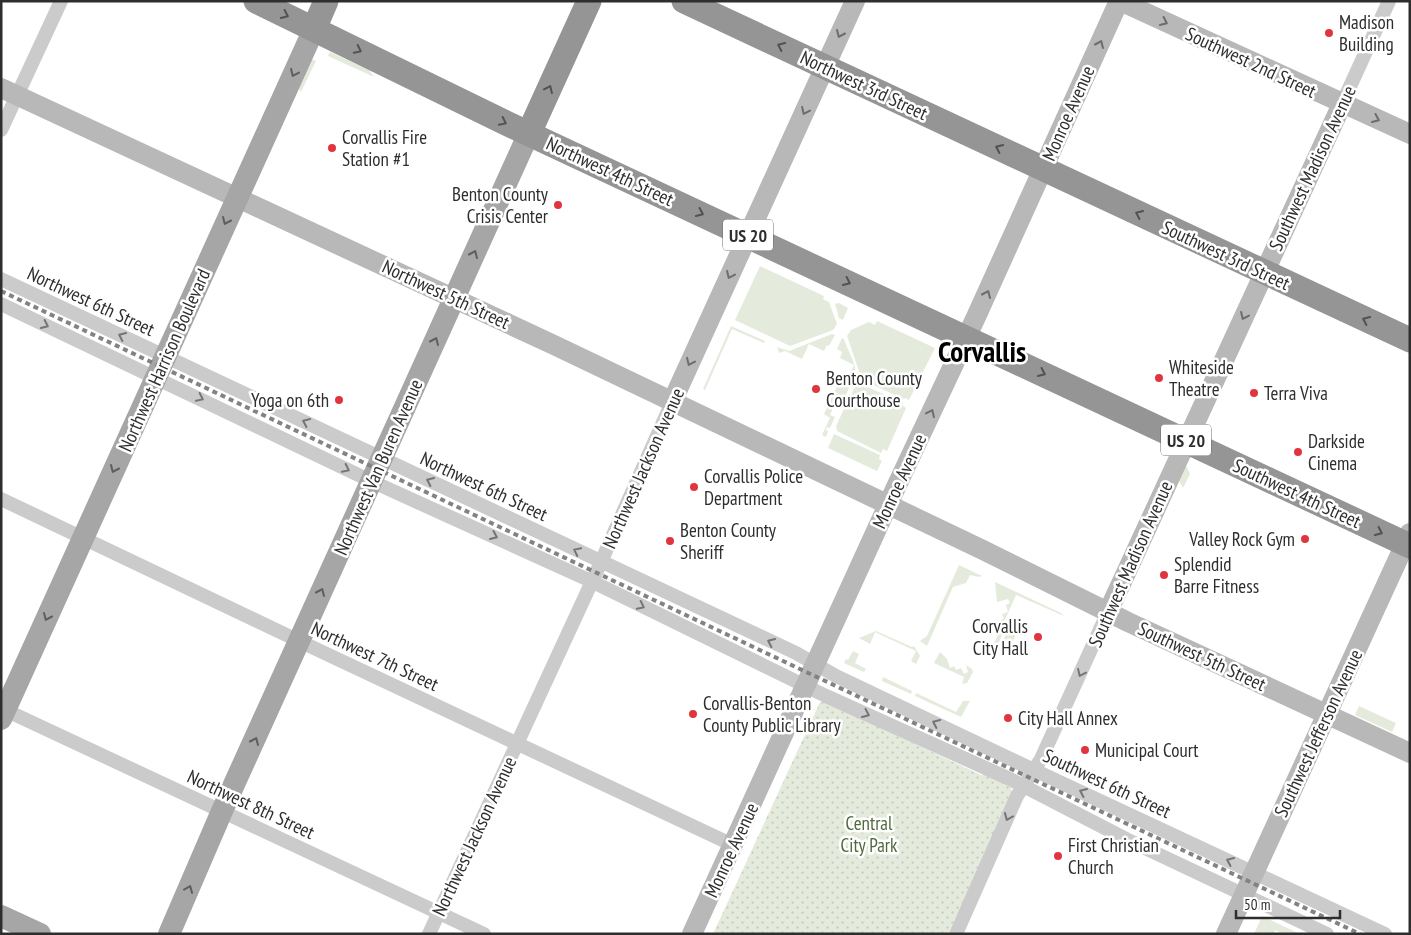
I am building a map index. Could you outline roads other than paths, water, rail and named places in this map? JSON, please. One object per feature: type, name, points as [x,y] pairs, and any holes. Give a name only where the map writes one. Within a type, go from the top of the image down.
[{"type":"highway","name":"Northwest 4th Street","points":[[256,1],[529,133],[966,338]]},
{"type":"highway","name":"Northwest Harrison Boulevard","points":[[314,29],[326,1]]},
{"type":"highway","name":"Northwest Van Buren Avenue","points":[[529,133],[589,1]]},
{"type":"highway","name":"Northwest 3rd Street","points":[[684,1],[1043,169]]},
{"type":"highway","name":"Southwest 3rd Street","points":[[1043,169],[1410,340]]},
{"type":"highway","name":"Southwest 4th Street","points":[[966,338],[1186,441],[1408,541]]},
{"type":"main road","name":"Northwest Harrison Boulevard","points":[[3,712],[314,29]]},
{"type":"main road","name":"Northwest Van Buren Avenue","points":[[169,934],[222,811],[529,133]]},
{"type":"main road","points":[[1,916],[40,934]]},
{"type":"street","points":[[1,130],[9,92],[61,1]]},
{"type":"street","name":"Northwest Jackson Avenue","points":[[429,934],[601,562],[855,1]]},
{"type":"street","name":"Southwest 2nd Street","points":[[1120,1],[1410,134]]},
{"type":"street","name":"Monroe Avenue","points":[[692,934],[1120,1]]},
{"type":"street","name":"Southwest Madison Avenue","points":[[956,934],[1017,796],[1041,759],[1389,1]]},
{"type":"street","name":"Northwest 5th Street","points":[[9,92],[454,298],[888,504]]},
{"type":"street","name":"Northwest 6th Street","points":[[1,279],[815,663]]},
{"type":"street","points":[[1,304],[371,481],[591,581],[806,686]]},
{"type":"street","name":"Northwest 7th Street","points":[[1,499],[299,642],[733,845]]},
{"type":"street","name":"Southwest 5th Street","points":[[888,504],[1108,612],[1410,753]]},
{"type":"street","name":"Southwest Jefferson Avenue","points":[[1226,934],[1326,714],[1408,541]]},
{"type":"street","name":"Southwest 6th Street","points":[[815,663],[836,676],[1385,934]]},
{"type":"street","name":"Southwest 6th Street","points":[[806,686],[1024,786],[1128,840],[1327,934]]},
{"type":"street","name":"Northwest 8th Street","points":[[3,712],[222,811],[484,934]]},
{"type":"railway","points":[[1,291],[1360,934]]},
{"type":"place","name":"Madison Building","points":[[1329,33]]},
{"type":"place","name":"Corvallis Fire Station #1","points":[[332,148]]},
{"type":"place","name":"Benton County Crisis Center","points":[[558,205]]},
{"type":"place","name":"Whiteside Theatre","points":[[1159,378]]},
{"type":"place","name":"Benton County Courthouse","points":[[816,389]]},
{"type":"place","name":"Terra Viva","points":[[1254,393]]},
{"type":"place","name":"Yoga on 6th","points":[[339,400]]},
{"type":"place","name":"Darkside Cinema","points":[[1298,452]]},
{"type":"place","name":"Corvallis Police Department","points":[[694,487]]},
{"type":"place","name":"Valley Rock Gym","points":[[1305,539]]},
{"type":"place","name":"Benton County Sheriff","points":[[670,541]]},
{"type":"place","name":"Splendid Barre Fitness","points":[[1164,575]]},
{"type":"place","name":"Corvallis City Hall","points":[[1038,637]]},
{"type":"place","name":"Corvallis-Benton County Public Library","points":[[693,714]]},
{"type":"place","name":"City Hall Annex","points":[[1008,718]]},
{"type":"place","name":"Municipal Court","points":[[1085,750]]},
{"type":"place","name":"First Christian Church","points":[[1058,856]]},
{"type":"district","name":"Corvallis","points":[[982,351]]},
{"type":"park label","name":"Central City Park","points":[[869,834]]}]
